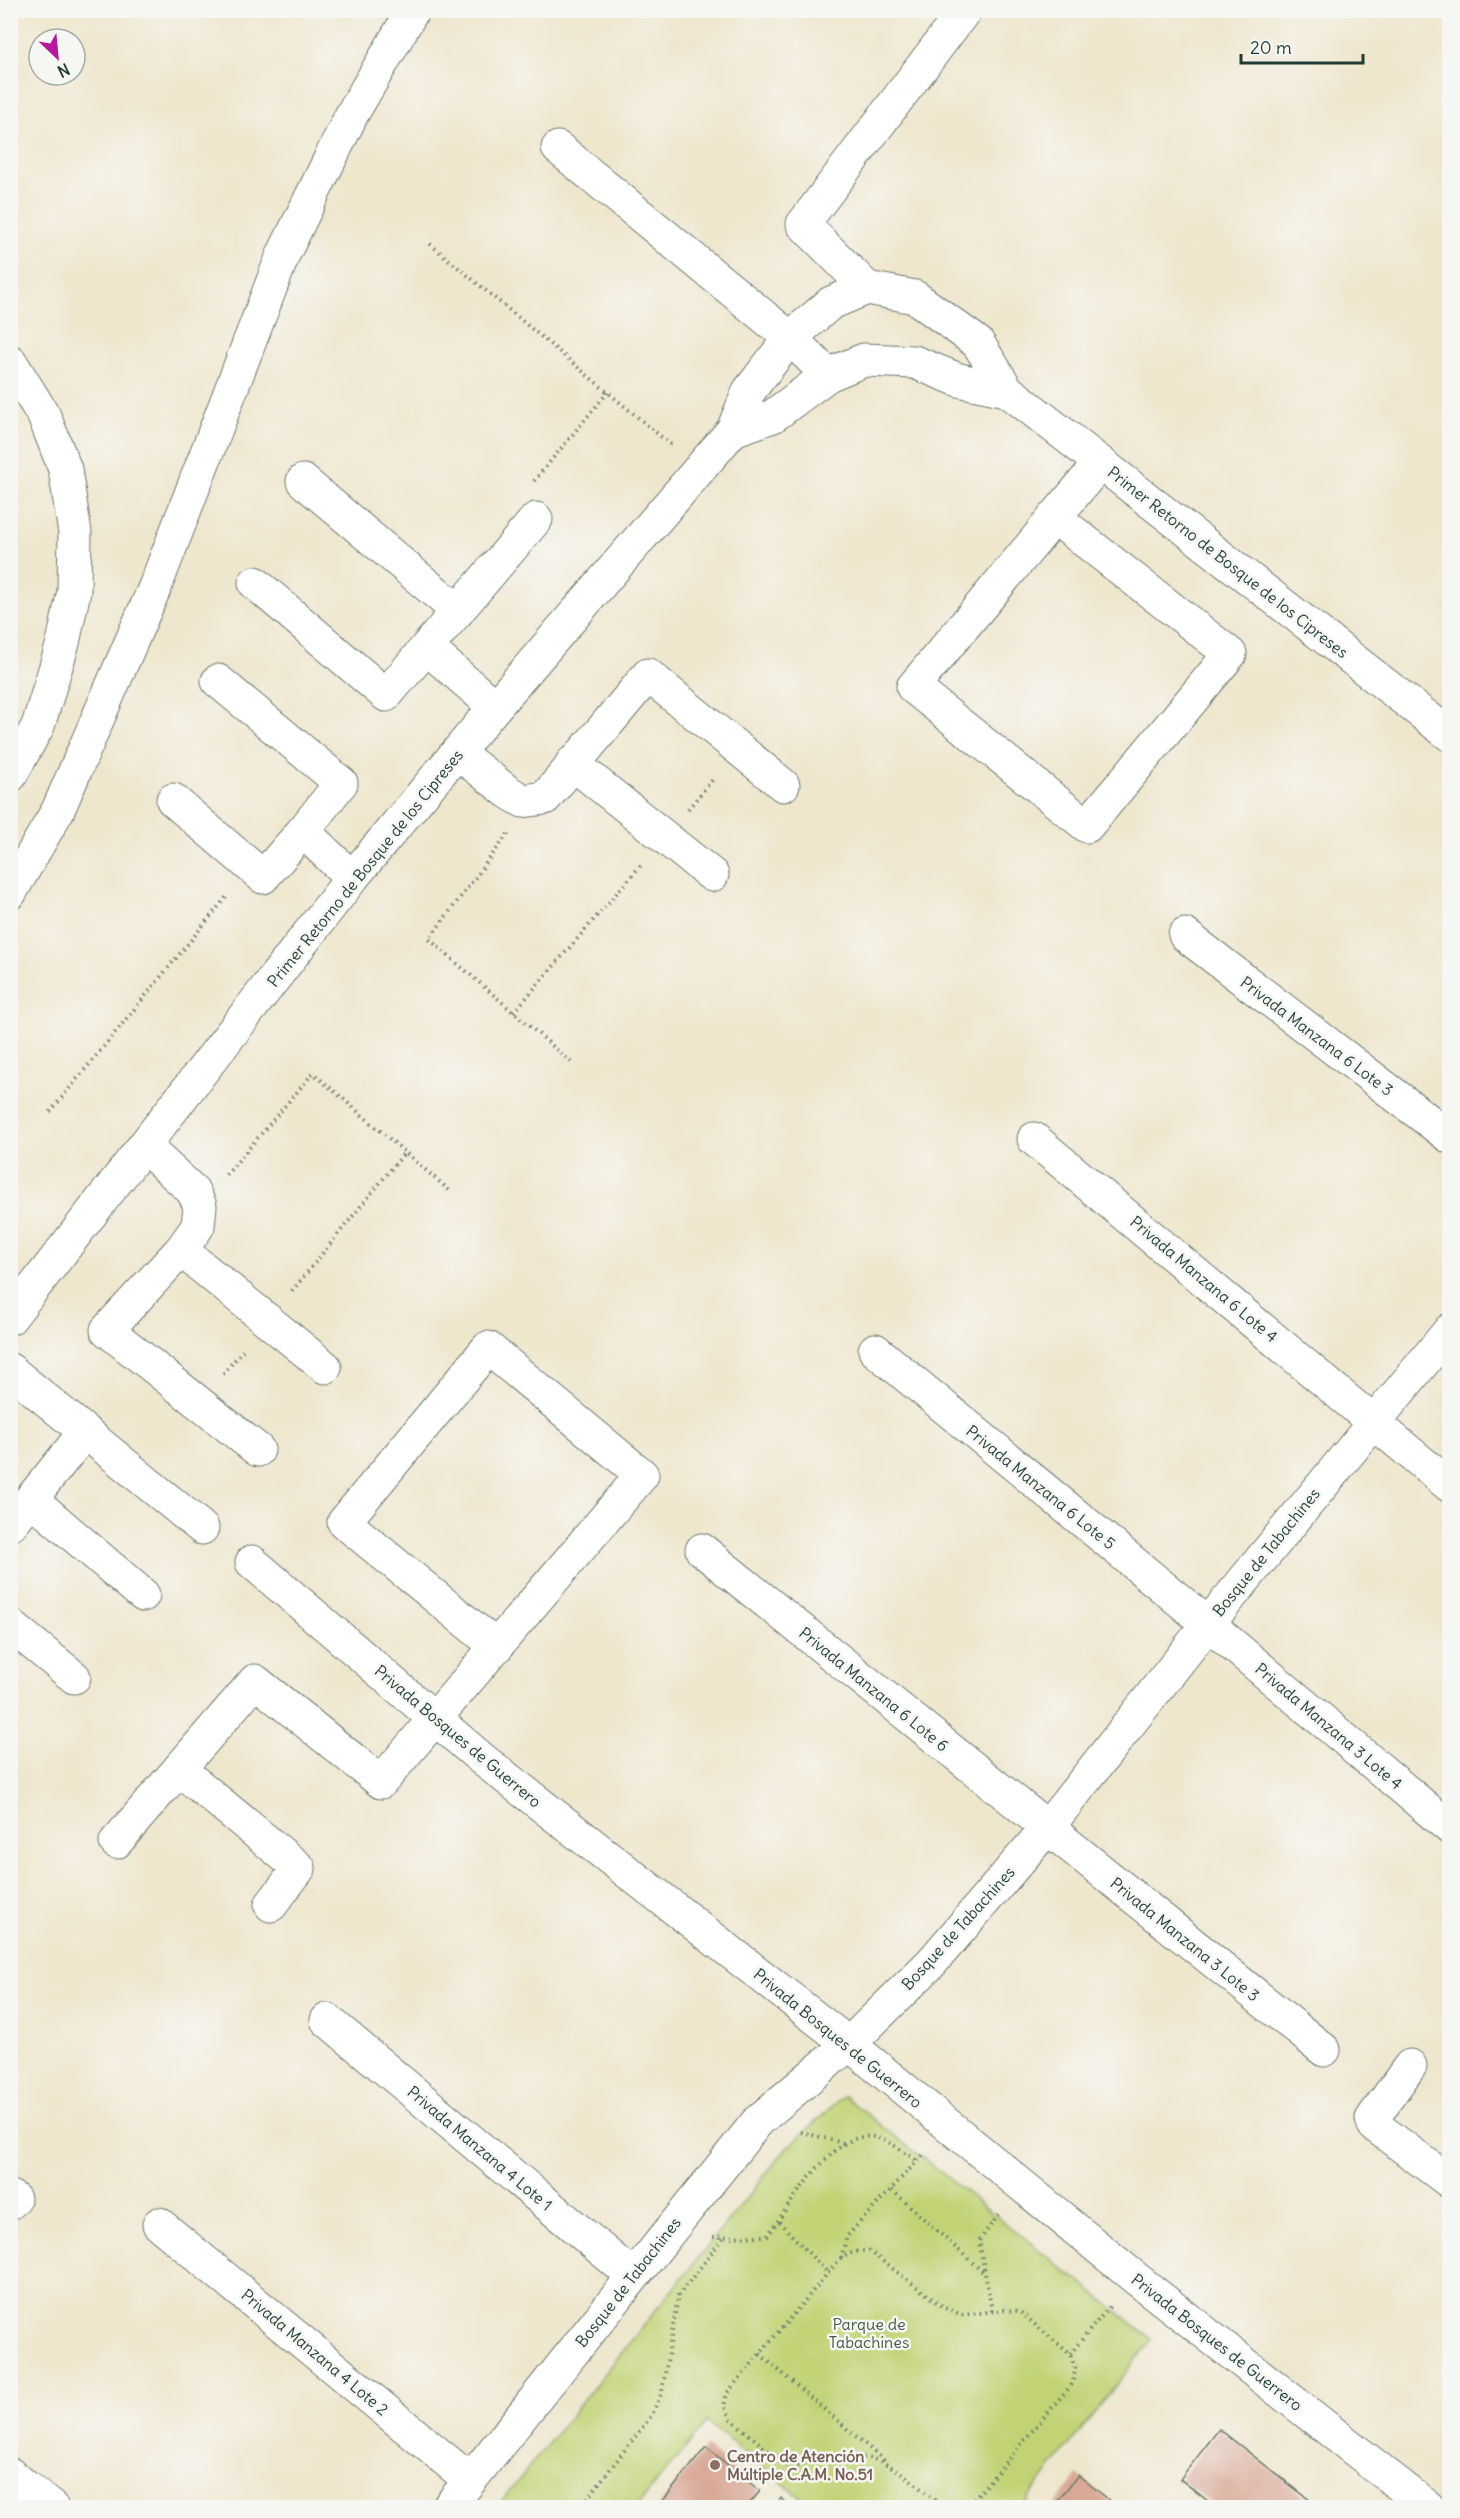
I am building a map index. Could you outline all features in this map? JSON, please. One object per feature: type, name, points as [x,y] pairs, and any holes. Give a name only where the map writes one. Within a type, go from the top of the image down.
[{"type":"main road","points":[[10,893],[58,810],[155,587],[283,255],[352,114],[413,10]]},
{"type":"main road","points":[[867,288],[803,224],[965,10]]},
{"type":"main road","points":[[558,148],[790,338],[828,375]]},
{"type":"main road","name":"Primer Retorno de Bosque de los Cipreses","points":[[10,1318],[352,878],[495,707],[733,430],[749,391],[790,338],[831,303],[867,288],[915,297],[978,343],[1007,390],[1449,735]]},
{"type":"main road","name":"Primer Retorno de Bosque de los Cipreses","points":[[733,430],[773,416],[828,375],[864,360],[914,362],[959,380],[1007,390]]},
{"type":"main road","points":[[10,361],[44,416],[65,469],[75,533],[74,591],[63,643],[38,726],[10,776]]},
{"type":"main road","points":[[1054,517],[1230,654],[1087,826],[913,687],[1054,517],[1100,463]]},
{"type":"main road","points":[[303,480],[458,611]]},
{"type":"main road","points":[[255,584],[386,695],[536,519]]},
{"type":"main road","points":[[427,648],[495,707]]},
{"type":"main road","points":[[458,753],[523,801],[545,798],[648,675],[740,748],[783,786]]},
{"type":"main road","points":[[173,800],[263,877],[341,783],[218,681]]},
{"type":"main road","points":[[573,763],[711,875]]},
{"type":"main road","points":[[303,831],[352,878]]},
{"type":"main road","name":"Privada Manzana 6 Lote 3","points":[[1185,935],[1449,1137]]},
{"type":"main road","name":"Privada Manzana 6 Lote 4","points":[[1034,1139],[1374,1420],[1449,1486]]},
{"type":"main road","points":[[144,1146],[193,1191],[200,1206],[198,1226],[181,1250],[107,1330],[258,1450]]},
{"type":"main road","points":[[181,1250],[325,1367]]},
{"type":"main road","name":"Bosque de Tabachines","points":[[448,2508],[758,2121],[849,2044],[932,1962],[1047,1828],[1208,1624],[1449,1330]]},
{"type":"main road","points":[[116,1842],[255,1682],[381,1782],[497,1647],[642,1475],[488,1348],[344,1522],[497,1647]]},
{"type":"main road","name":"Privada Manzana 6 Lote 5","points":[[875,1350],[1208,1624]]},
{"type":"main road","points":[[10,1370],[202,1528]]},
{"type":"main road","points":[[10,1525],[85,1432]]},
{"type":"main road","points":[[31,1499],[143,1594]]},
{"type":"main road","name":"Privada Manzana 6 Lote 6","points":[[702,1550],[1047,1828]]},
{"type":"main road","name":"Privada Bosques de Guerrero","points":[[252,1562],[482,1759],[849,2044],[1134,2277],[1429,2508]]},
{"type":"main road","name":"Privada Manzana 3 Lote 4","points":[[1208,1624],[1449,1828]]},
{"type":"main road","points":[[10,1625],[74,1677]]},
{"type":"main road","points":[[179,1769],[299,1868],[271,1905]]},
{"type":"main road","name":"Privada Manzana 3 Lote 3","points":[[1047,1828],[1324,2050]]},
{"type":"main road","name":"Privada Manzana 4 Lote 1","points":[[327,2020],[633,2276]]},
{"type":"main road","points":[[1410,2066],[1372,2119],[1374,2125],[1449,2182]]},
{"type":"main road","points":[[10,2197],[14,2199],[10,2204]]},
{"type":"main road","name":"Privada Manzana 4 Lote 2","points":[[159,2224],[470,2480]]},
{"type":"main road","points":[[10,2474],[52,2508]]},
{"type":"path","points":[[430,244],[699,470]]},
{"type":"path","points":[[532,483],[608,392]]},
{"type":"path","points":[[514,1012],[740,748]]},
{"type":"path","points":[[545,798],[518,821],[429,939],[571,1062]]},
{"type":"path","points":[[50,1112],[251,867]]},
{"type":"path","points":[[200,1206],[313,1073],[449,1190]]},
{"type":"path","points":[[200,1403],[405,1152]]},
{"type":"path","points":[[893,2467],[860,2456],[795,2466],[785,2464],[731,2419],[724,2406],[727,2393],[840,2258],[847,2236],[892,2190],[948,2126]]},
{"type":"path","points":[[669,2230],[723,2238],[767,2236],[825,2159],[844,2144],[862,2137],[878,2138],[918,2161]]},
{"type":"path","points":[[992,2311],[979,2241],[1020,2185]]},
{"type":"path","points":[[892,2190],[985,2275]]},
{"type":"path","points":[[779,2222],[828,2273]]},
{"type":"path","points":[[580,2508],[652,2415],[662,2392],[678,2296],[723,2238]]},
{"type":"path","points":[[840,2258],[855,2251],[869,2251],[945,2308],[962,2315],[992,2311],[1019,2311],[1070,2354],[1075,2368],[1073,2382],[971,2503],[962,2508]]},
{"type":"path","points":[[1070,2354],[1134,2277]]},
{"type":"path","points":[[760,2354],[944,2508]]},
{"type":"green space","name":"Parque de Tabachines","points":[[844,2096],[1152,2339],[1021,2507],[812,2507],[707,2422],[636,2507],[497,2507],[786,2149]]},
{"type":"building","points":[[1219,2429],[1316,2505],[1314,2508],[1217,2508],[1180,2479]]},
{"type":"building","points":[[706,2447],[760,2491],[746,2508],[657,2508]]},
{"type":"building","points":[[1078,2475],[1119,2508],[1052,2508]]},
{"type":"building","points":[[781,2498],[793,2508],[774,2508]]},
{"type":"place","name":"Centro de Atención Múltiple C.A.M. No.51","points":[[715,2465]]}]
